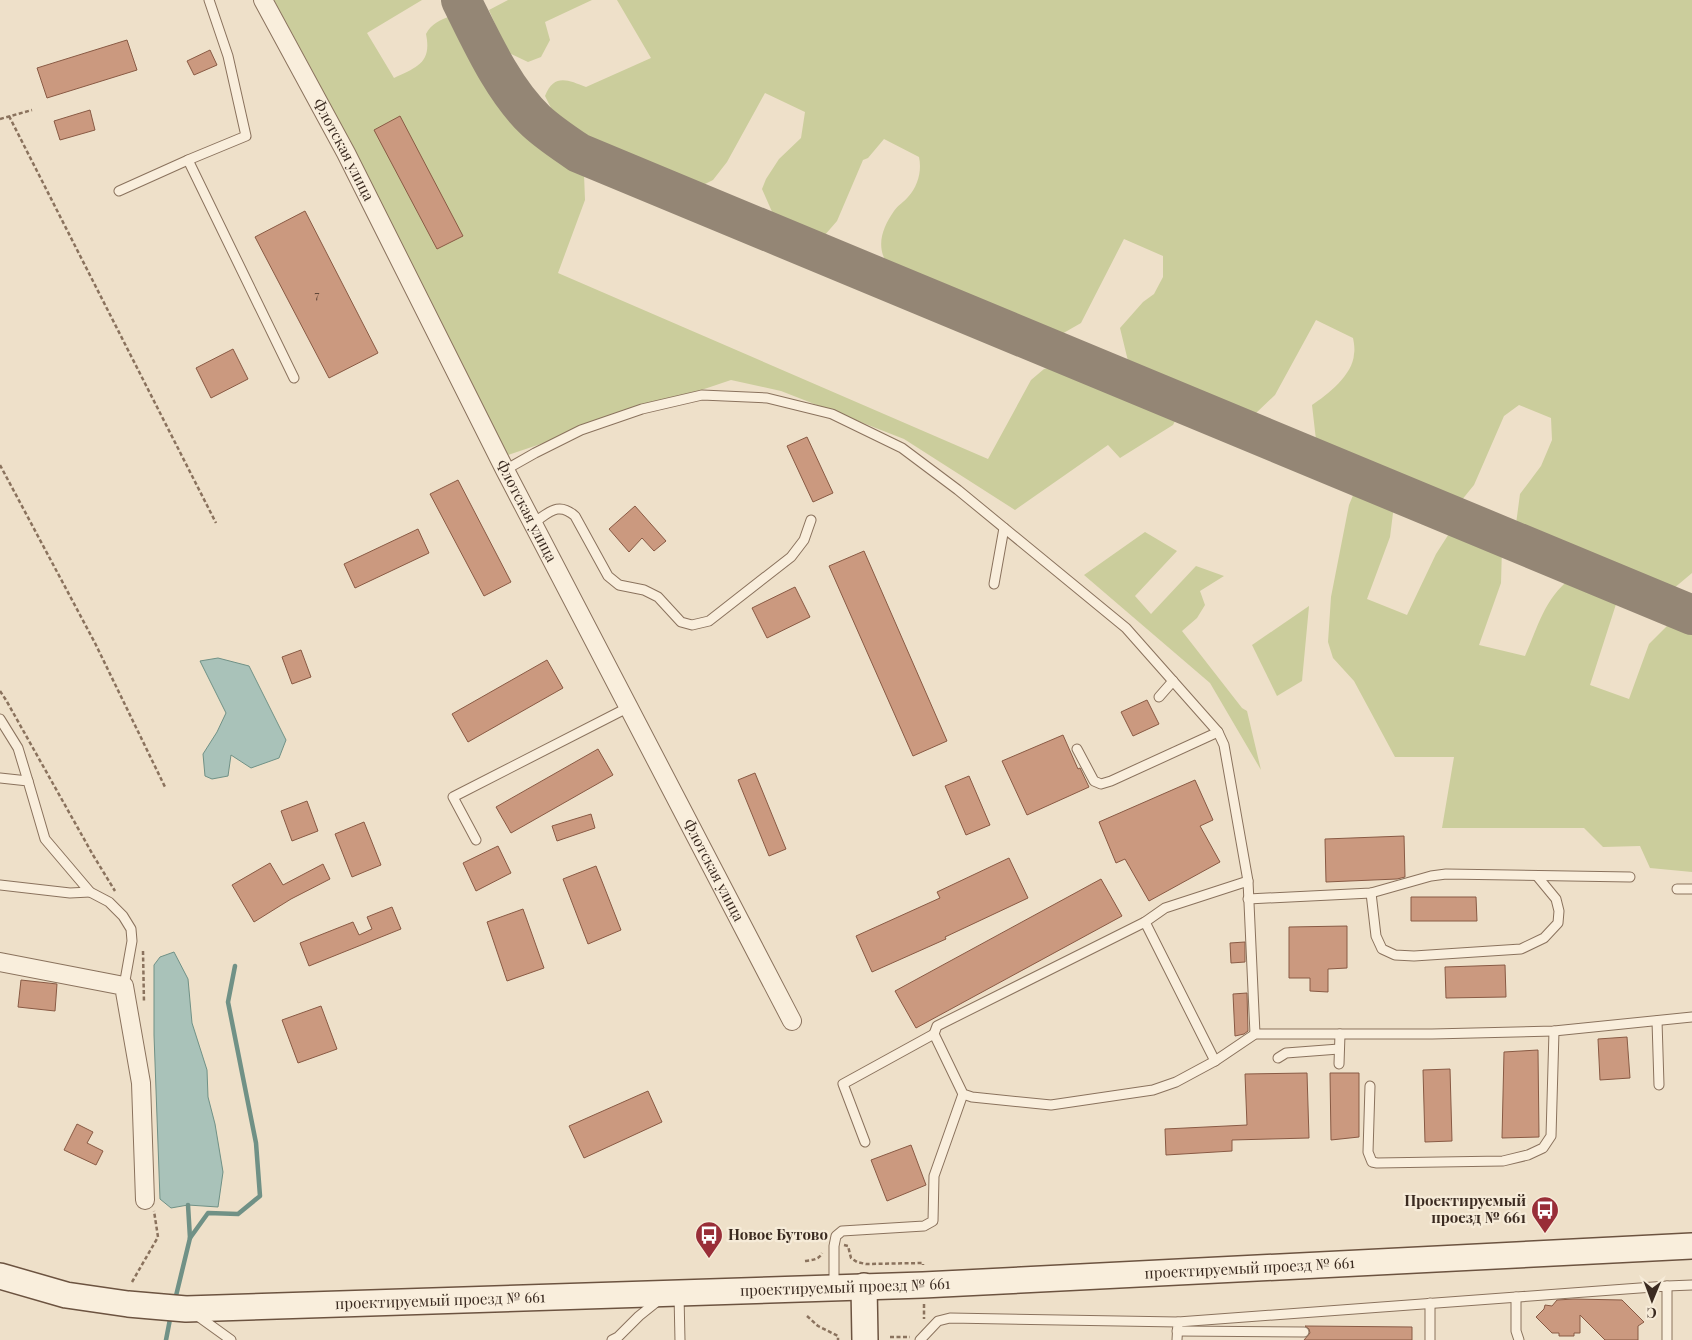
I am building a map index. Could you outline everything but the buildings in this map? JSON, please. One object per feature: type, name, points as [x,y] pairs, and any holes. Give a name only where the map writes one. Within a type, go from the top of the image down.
[{"type":"main road","name":"проектируемый проезд № 661","points":[[0,1276],[66,1295],[128,1304],[186,1309],[948,1284],[1692,1246]]},
{"type":"main road","points":[[864,1286],[865,1340]]},
{"type":"street","name":"Флотская улица","points":[[263,0],[346,153],[505,470],[792,1021]]},
{"type":"street","points":[[0,962],[124,986],[142,1083],[145,1200]]},
{"type":"lane","points":[[119,191],[246,136],[228,56],[209,0]]},
{"type":"lane","points":[[188,160],[294,378]]},
{"type":"lane","points":[[505,470],[581,430],[642,409],[702,395],[767,398],[832,414],[902,448],[958,490],[1126,628],[1218,732],[1224,745],[1248,882],[1255,1034]]},
{"type":"lane","points":[[533,523],[559,508],[567,509],[575,516],[608,576],[619,585],[644,590],[658,597],[681,622],[692,625],[709,622],[791,557],[804,540],[811,520]]},
{"type":"lane","points":[[994,584],[1004,528]]},
{"type":"lane","points":[[1159,698],[1173,681]]},
{"type":"lane","points":[[476,840],[453,798],[629,707]]},
{"type":"lane","points":[[0,719],[18,748],[45,839],[90,892],[109,902],[131,929],[132,941],[124,986]]},
{"type":"lane","points":[[1077,748],[1094,781],[1101,784],[1218,732]]},
{"type":"lane","points":[[0,778],[28,781]]},
{"type":"lane","points":[[1248,899],[1371,893],[1431,876],[1446,874],[1630,877]]},
{"type":"lane","points":[[1371,893],[1376,936],[1382,949],[1395,956],[1521,949],[1544,938],[1558,923],[1559,912],[1556,899],[1537,876]]},
{"type":"lane","points":[[865,1142],[843,1084],[934,1034],[937,1026],[1146,922],[1165,908],[1248,882]]},
{"type":"lane","points":[[0,885],[70,893],[90,892]]},
{"type":"lane","points":[[1677,888],[1692,889]]},
{"type":"lane","points":[[1146,922],[1215,1061]]},
{"type":"lane","points":[[963,1094],[972,1097],[1051,1105],[1153,1090],[1176,1082],[1215,1061],[1255,1034],[1432,1034],[1554,1031],[1692,1017]]},
{"type":"lane","points":[[1657,1021],[1659,1085]]},
{"type":"lane","points":[[1370,1086],[1368,1152],[1372,1162],[1503,1161],[1528,1155],[1543,1148],[1551,1136],[1554,1031]]},
{"type":"lane","points":[[834,1288],[834,1246],[836,1236],[842,1230],[924,1226],[933,1221],[934,1176],[963,1094],[934,1034]]},
{"type":"lane","points":[[1339,1064],[1340,1034]]},
{"type":"lane","points":[[1278,1058],[1286,1053],[1339,1049]]},
{"type":"lane","points":[[1177,1331],[1430,1303],[1692,1285]]},
{"type":"lane","points":[[1667,1286],[1667,1340]]},
{"type":"lane","points":[[612,1340],[618,1337],[638,1316],[675,1292],[680,1340]]},
{"type":"lane","points":[[1516,1297],[1516,1331],[1519,1340]]},
{"type":"lane","points":[[1430,1303],[1430,1340]]},
{"type":"lane","points":[[186,1309],[231,1340]]},
{"type":"lane","points":[[920,1340],[938,1322],[950,1318],[1177,1331],[1304,1332]]},
{"type":"path","points":[[0,119],[32,110]]},
{"type":"path","points":[[9,116],[216,523]]},
{"type":"path","points":[[0,465],[95,643],[165,787]]},
{"type":"path","points":[[844,1246],[848,1246],[851,1258],[856,1262],[866,1264],[923,1263],[923,1266]]},
{"type":"path","points":[[806,1261],[814,1260],[823,1251]]},
{"type":"path","points":[[924,1300],[924,1322]]},
{"type":"path","points":[[807,1316],[818,1326],[838,1336],[838,1340]]},
{"type":"path","points":[[890,1337],[910,1337],[914,1332]]},
{"type":"green space","points":[[274,0],[422,0],[367,33],[394,78],[410,71],[425,58],[427,52],[426,34],[433,25],[451,16],[458,19],[462,23],[486,74],[509,107],[536,138],[576,164],[576,171],[584,174],[585,200],[558,273],[988,459],[1031,380],[1044,369],[1059,366],[1173,413],[1176,419],[1173,425],[1120,458],[1108,445],[1015,510],[904,439],[781,391],[731,380],[508,455],[313,72]]},
{"type":"green space","points":[[508,0],[592,0],[545,22],[550,40],[541,57],[528,62],[507,52],[489,10]]},
{"type":"green space","points":[[617,0],[1692,0],[1692,573],[1673,589],[1516,524],[1520,494],[1541,466],[1552,440],[1551,418],[1519,405],[1504,416],[1474,485],[1461,501],[1316,440],[1312,405],[1332,390],[1344,377],[1353,362],[1354,350],[1353,338],[1316,320],[1275,395],[1255,414],[1128,361],[1120,328],[1143,302],[1154,294],[1163,277],[1163,256],[1124,239],[1081,323],[1060,335],[886,262],[881,249],[884,229],[894,211],[914,188],[920,168],[919,157],[884,139],[868,158],[863,160],[837,221],[824,236],[773,214],[762,189],[779,159],[801,138],[805,112],[765,93],[727,162],[713,180],[703,185],[597,141],[568,124],[551,108],[545,96],[557,81],[573,82],[586,87],[651,58]]},
{"type":"green space","points":[[1354,493],[1366,493],[1394,505],[1390,537],[1367,599],[1407,615],[1436,554],[1452,529],[1502,548],[1501,583],[1479,645],[1525,656],[1548,604],[1571,578],[1618,598],[1590,685],[1629,699],[1649,644],[1672,621],[1692,630],[1692,872],[1650,868],[1640,846],[1603,847],[1584,828],[1442,828],[1454,757],[1395,757],[1354,681],[1333,658],[1328,642],[1331,597],[1349,505]]},
{"type":"green space","points":[[1145,532],[1177,551],[1135,596],[1151,614],[1196,566],[1224,576],[1200,591],[1205,605],[1197,618],[1182,631],[1242,708],[1247,711],[1261,770],[1210,683],[1084,575]]},
{"type":"green space","points":[[1309,606],[1302,681],[1277,696],[1252,645]]},
{"type":"water","points":[[218,658],[249,666],[286,740],[279,758],[251,768],[231,755],[228,776],[212,779],[205,776],[203,754],[226,713],[200,661]]},
{"type":"water","points":[[174,952],[188,979],[192,1023],[207,1070],[208,1097],[215,1124],[223,1172],[218,1207],[188,1205],[171,1208],[160,1199],[154,1035],[154,965],[160,957]]},
{"type":"waterway","points":[[190,1238],[208,1213],[238,1214],[260,1196],[256,1143],[228,1002],[235,966]]},
{"type":"waterway","points":[[175,1300],[190,1238],[188,1205]]},
{"type":"waterway","points":[[166,1340],[171,1314]]},
{"type":"taxiway","points":[[461,0],[485,48],[513,95],[536,121],[579,153],[1692,615]]},
{"type":"place","name":"Проектируемый проезд № 661","points":[[1545,1234]]},
{"type":"place","name":"Новое Бутово","points":[[709,1259]]}]
